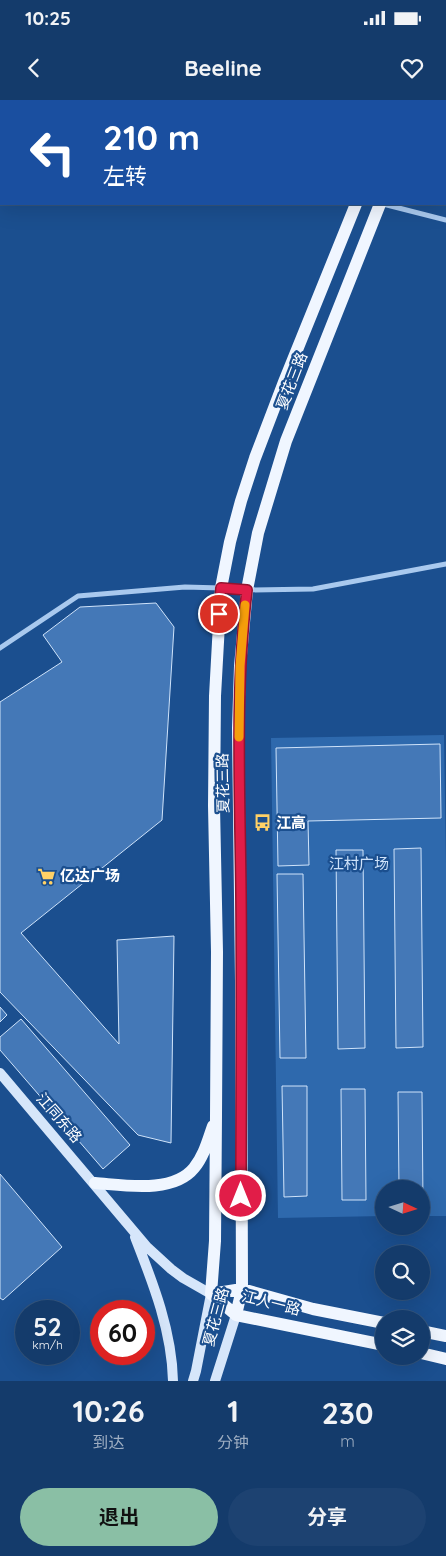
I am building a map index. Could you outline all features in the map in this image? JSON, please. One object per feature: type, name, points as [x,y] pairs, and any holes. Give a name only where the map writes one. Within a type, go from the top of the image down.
[{"type":"main road","name":"夏花三路","points":[[211,1294],[215,1241],[217,952],[214,748],[216,652],[221,588],[230,542],[255,458],[356,205]]},
{"type":"main road","name":"夏花三路","points":[[236,1315],[242,1289],[238,728],[241,650],[247,590],[258,533],[286,441],[382,205]]},
{"type":"main road","points":[[95,1183],[144,1186],[164,1184],[183,1177],[194,1169],[202,1155],[216,1116]]},
{"type":"main road","name":"江人一路","points":[[211,1294],[242,1289],[313,1309],[375,1322]]},
{"type":"main road","name":"江人一路","points":[[211,1294],[236,1315],[375,1343]]},
{"type":"main road","points":[[430,1333],[446,1336]]},
{"type":"main road","points":[[430,1355],[446,1359]]},
{"type":"street","points":[[386,205],[446,220]]},
{"type":"street","points":[[0,648],[78,596],[185,587],[247,590],[313,589],[446,564]]},
{"type":"street","name":"江同东路","points":[[0,1073],[95,1183],[147,1247],[183,1278],[211,1294]]},
{"type":"street","points":[[132,1229],[149,1271],[164,1321],[170,1348],[173,1381]]},
{"type":"street","name":"夏花三路","points":[[193,1381],[211,1294]]},
{"type":"street","name":"夏花三路","points":[[215,1381],[236,1315]]},
{"type":"green space","name":"江村广场","points":[[444,735],[446,1216],[430,1216],[430,1180],[375,1180],[375,1216],[278,1218],[271,738]]},
{"type":"building","name":"亿达广场","points":[[156,603],[174,627],[162,820],[21,933],[119,1044],[117,940],[174,936],[171,1143],[138,1135],[0,992],[0,702],[62,662],[43,635],[80,607]]},
{"type":"building","points":[[440,744],[441,818],[308,821],[309,865],[278,866],[276,748]]},
{"type":"building","points":[[421,848],[423,1047],[396,1048],[394,849]]},
{"type":"building","points":[[336,850],[363,850],[365,1048],[338,1049]]},
{"type":"building","points":[[277,874],[303,874],[306,1058],[280,1058]]},
{"type":"building","points":[[0,1007],[7,1015],[0,1022]]},
{"type":"building","points":[[21,1019],[130,1145],[103,1169],[0,1050],[0,1037]]},
{"type":"building","points":[[282,1086],[307,1086],[307,1196],[284,1197]]},
{"type":"building","points":[[341,1089],[365,1089],[366,1200],[342,1200]]},
{"type":"building","points":[[398,1092],[422,1092],[423,1180],[399,1180]]},
{"type":"building","points":[[0,1174],[62,1247],[3,1300],[0,1298]]},
{"type":"slow traffic","points":[[239,737],[240,666],[245,605]]},
{"type":"place","name":"江高","points":[[262,823]]},
{"type":"place","name":"亿达广场","points":[[46,876]]},
{"type":"route","points":[[219,614],[221,588],[247,590],[240,666],[238,728],[241,891],[241,1196]]}]
